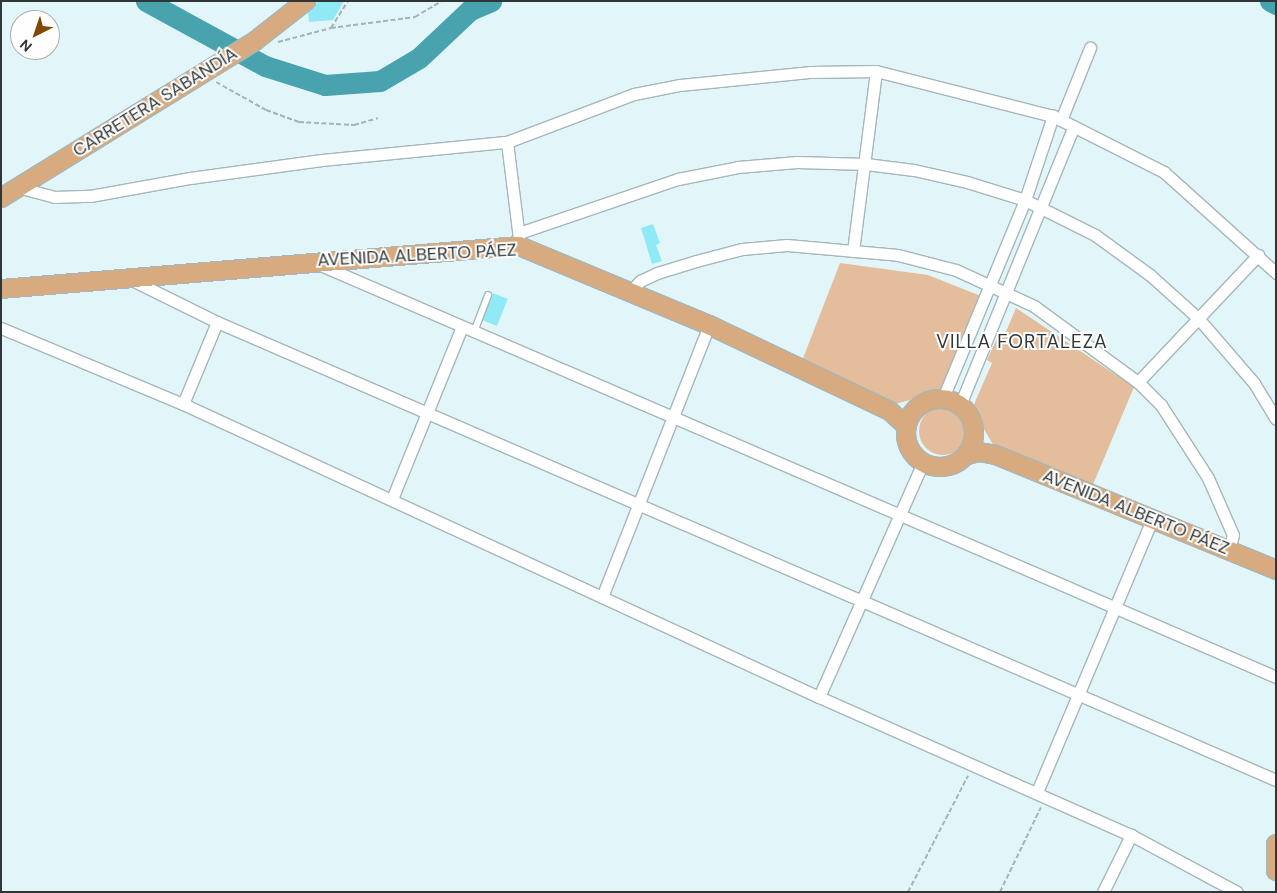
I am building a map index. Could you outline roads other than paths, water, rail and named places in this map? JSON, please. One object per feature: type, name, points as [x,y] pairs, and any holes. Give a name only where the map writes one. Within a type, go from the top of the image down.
[{"type":"main road","name":"CARRETERA SABANDÍA","points":[[1,198],[21,188],[255,40],[306,1]]},
{"type":"main road","name":"AVENIDA ALBERTO PÁEZ","points":[[1,288],[132,280],[519,239],[710,325],[910,419]]},
{"type":"main road","points":[[943,398],[960,405],[973,422],[975,432],[966,456],[946,467],[923,462],[909,447],[910,419],[927,401],[943,398]]},
{"type":"main road","name":"AVENIDA ALBERTO PÁEZ","points":[[975,432],[996,455]]},
{"type":"main road","name":"AVENIDA ALBERTO PÁEZ","points":[[966,456],[979,452],[996,455],[1229,549],[1276,570]]},
{"type":"main road","points":[[1276,844],[1276,871]]},
{"type":"street","points":[[943,398],[991,286],[1057,118],[1090,48]]},
{"type":"street","points":[[853,251],[866,164],[876,71]]},
{"type":"street","points":[[21,188],[54,197],[90,196],[190,178],[322,160],[506,142],[634,94],[680,85],[812,72],[876,71],[1057,118],[1074,126],[1164,172],[1276,273]]},
{"type":"street","points":[[960,405],[1042,209],[1074,126]]},
{"type":"street","points":[[506,142],[519,239],[678,179],[738,167],[797,162],[866,164],[914,170],[967,182],[1025,200],[1095,235],[1150,275],[1198,318],[1254,383],[1276,419]]},
{"type":"street","points":[[631,291],[640,281],[657,273],[742,249],[787,245],[898,254],[956,270],[1007,293],[1050,317],[1138,382],[1161,405],[1181,432],[1208,478],[1233,535],[1229,549]]},
{"type":"street","points":[[1138,382],[1258,255]]},
{"type":"street","points":[[310,261],[1116,606],[1276,677]]},
{"type":"street","points":[[132,280],[217,322],[1276,780]]},
{"type":"street","points":[[183,404],[217,322]]},
{"type":"street","points":[[602,596],[641,505],[710,325]]},
{"type":"street","points":[[392,499],[462,327]]},
{"type":"street","points":[[1,328],[183,404],[819,697],[1042,794],[1130,835],[1237,892]]},
{"type":"street","points":[[819,697],[923,462]]},
{"type":"street","points":[[1042,794],[1078,695],[1153,518]]},
{"type":"street","points":[[1103,892],[1130,835]]},
{"type":"lane","points":[[474,332],[488,296]]},
{"type":"waterway","points":[[146,1],[265,66],[325,85],[380,81],[419,58],[470,10],[491,1]]},
{"type":"waterway","points":[[1270,1],[1276,4]]},
{"type":"district","name":"VILLA FORTALEZA","points":[[1022,342]]}]
